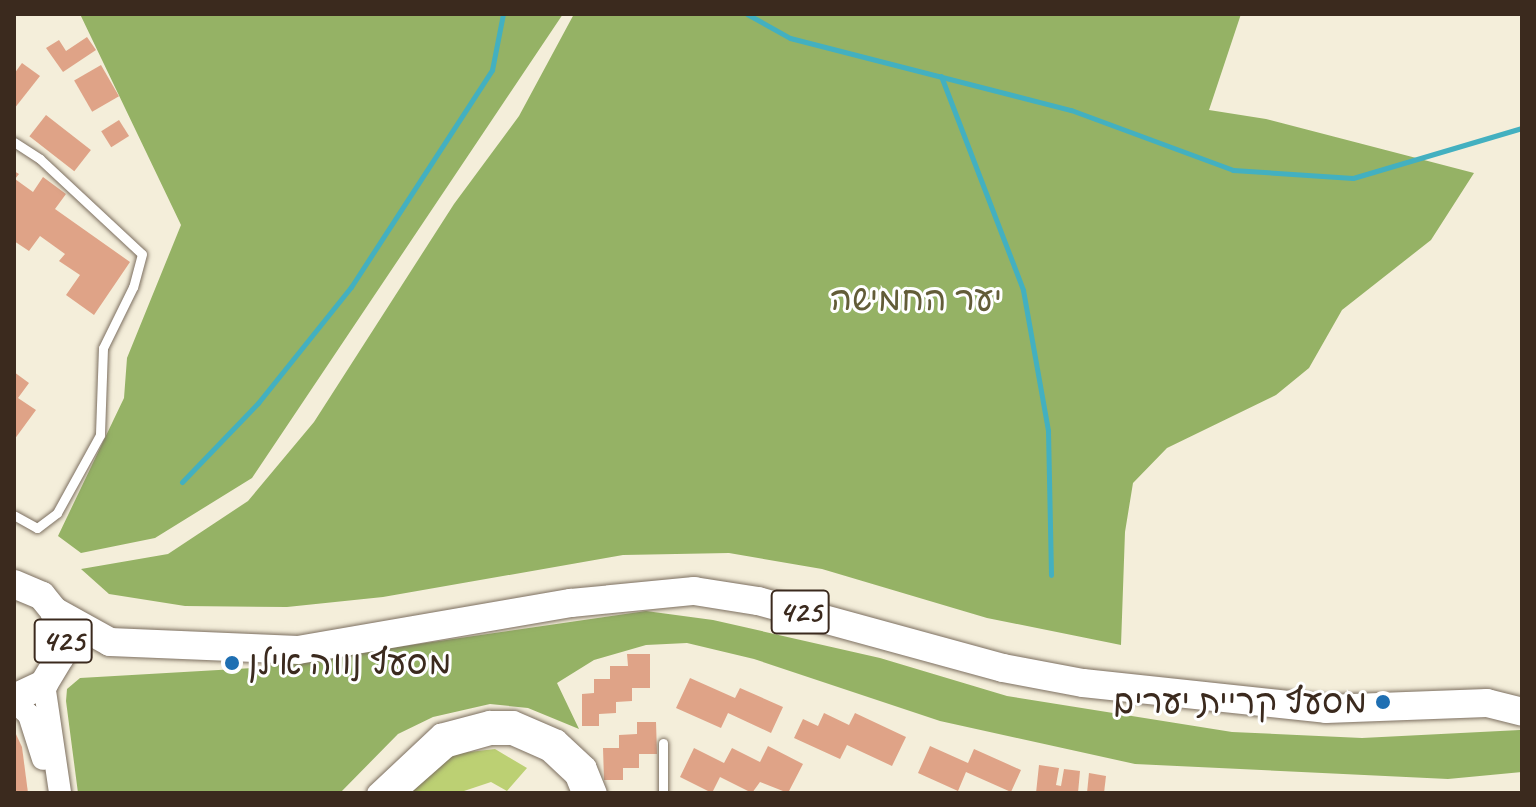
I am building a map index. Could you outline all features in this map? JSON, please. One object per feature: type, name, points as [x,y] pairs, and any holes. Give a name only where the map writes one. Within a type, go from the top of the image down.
[{"type":"main road","name":"425","points":[[14,584],[42,596],[54,611],[92,635],[128,645]]},
{"type":"main road","name":"425","points":[[14,700],[92,650],[128,645],[298,650],[583,602],[694,591],[758,601],[974,661],[1083,683],[1326,709],[1469,704],[1503,705],[1522,712]]},
{"type":"main road","name":"425","points":[[48,678],[63,642],[54,611]]},
{"type":"main road","name":"425","points":[[1469,704],[1522,687]]},
{"type":"street","points":[[48,678],[60,793]]},
{"type":"street","points":[[14,700],[36,729],[45,793]]},
{"type":"street","points":[[376,793],[440,733],[464,724],[514,720],[558,739],[587,766],[598,793]]},
{"type":"street","points":[[397,793],[448,748],[491,736],[512,736],[548,752],[574,776],[581,793]]},
{"type":"lane","points":[[14,142],[40,159],[142,254],[133,287],[103,348],[100,435],[57,513],[37,528],[14,515]]},
{"type":"lane","points":[[663,743],[663,793]]},
{"type":"green space","points":[[80,14],[563,14],[252,478],[155,538],[81,553],[58,536],[124,398],[127,358],[181,225]]},
{"type":"green space","name":"יער החמישה","points":[[574,14],[1241,14],[1209,110],[1266,119],[1474,173],[1431,240],[1342,310],[1309,368],[1276,395],[1167,448],[1133,483],[1125,532],[1121,645],[987,618],[822,569],[729,553],[623,555],[383,597],[287,607],[185,606],[109,594],[81,569],[168,554],[248,501],[314,422],[454,204],[519,116]]},
{"type":"green space","points":[[646,611],[713,620],[880,658],[1007,696],[1232,732],[1362,738],[1520,730],[1522,772],[1448,779],[1135,764],[940,721],[754,659],[687,643],[646,645],[594,660],[557,683],[579,729],[528,708],[490,704],[433,717],[398,734],[340,793],[78,793],[66,701],[67,689],[80,678],[253,668]]},
{"type":"green space","points":[[495,749],[527,768],[507,791],[491,782],[458,793],[409,793],[452,754]]},
{"type":"building","points":[[87,37],[96,50],[63,72],[46,48],[59,40],[66,51]]},
{"type":"building","points":[[22,63],[40,76],[14,109],[14,74]]},
{"type":"building","points":[[101,65],[119,96],[92,112],[74,81]]},
{"type":"building","points":[[46,115],[91,150],[74,171],[29,136]]},
{"type":"building","points":[[119,120],[129,136],[111,147],[101,131]]},
{"type":"building","points":[[14,171],[19,174],[15,179],[33,192],[43,177],[66,194],[55,209],[130,262],[94,315],[66,295],[80,275],[59,261],[65,254],[40,236],[29,251],[14,241]]},
{"type":"building","points":[[14,372],[29,383],[18,398],[36,410],[14,440]]},
{"type":"building","points":[[627,654],[650,654],[650,688],[632,688],[632,701],[616,702],[616,713],[599,714],[599,726],[582,726],[582,694],[594,693],[594,679],[610,679],[610,666],[628,666]]},
{"type":"building","points":[[690,678],[735,698],[740,688],[783,707],[771,733],[728,713],[721,728],[676,708]]},
{"type":"building","points":[[824,713],[849,725],[855,713],[906,737],[892,766],[847,745],[840,759],[794,738],[803,719],[818,726]]},
{"type":"building","points":[[637,722],[656,722],[657,754],[639,754],[639,768],[623,768],[623,780],[604,780],[603,748],[619,748],[619,735],[637,734]]},
{"type":"building","points":[[14,730],[22,747],[28,793],[14,793]]},
{"type":"building","points":[[768,746],[803,764],[788,793],[760,782],[752,793],[720,777],[712,793],[680,777],[694,748],[724,763],[732,748],[760,762]]},
{"type":"building","points":[[930,746],[968,763],[974,749],[1021,770],[1011,792],[966,772],[958,791],[918,773]]},
{"type":"building","points":[[1039,765],[1059,768],[1056,785],[1061,786],[1064,769],[1080,771],[1078,793],[1036,793]]},
{"type":"building","points":[[1089,773],[1106,776],[1104,793],[1087,793]]},
{"type":"waterway","points":[[182,482],[258,403],[351,287],[492,70],[503,14]]},
{"type":"waterway","points":[[747,14],[790,38],[1071,110],[1233,170],[1353,178],[1522,128]]},
{"type":"waterway","points":[[941,76],[1023,290],[1048,431],[1051,575]]},
{"type":"place","name":"מסעף נווה אילן","points":[[232,663]]},
{"type":"place","name":"מסעף קריית יערים","points":[[1383,702]]}]
